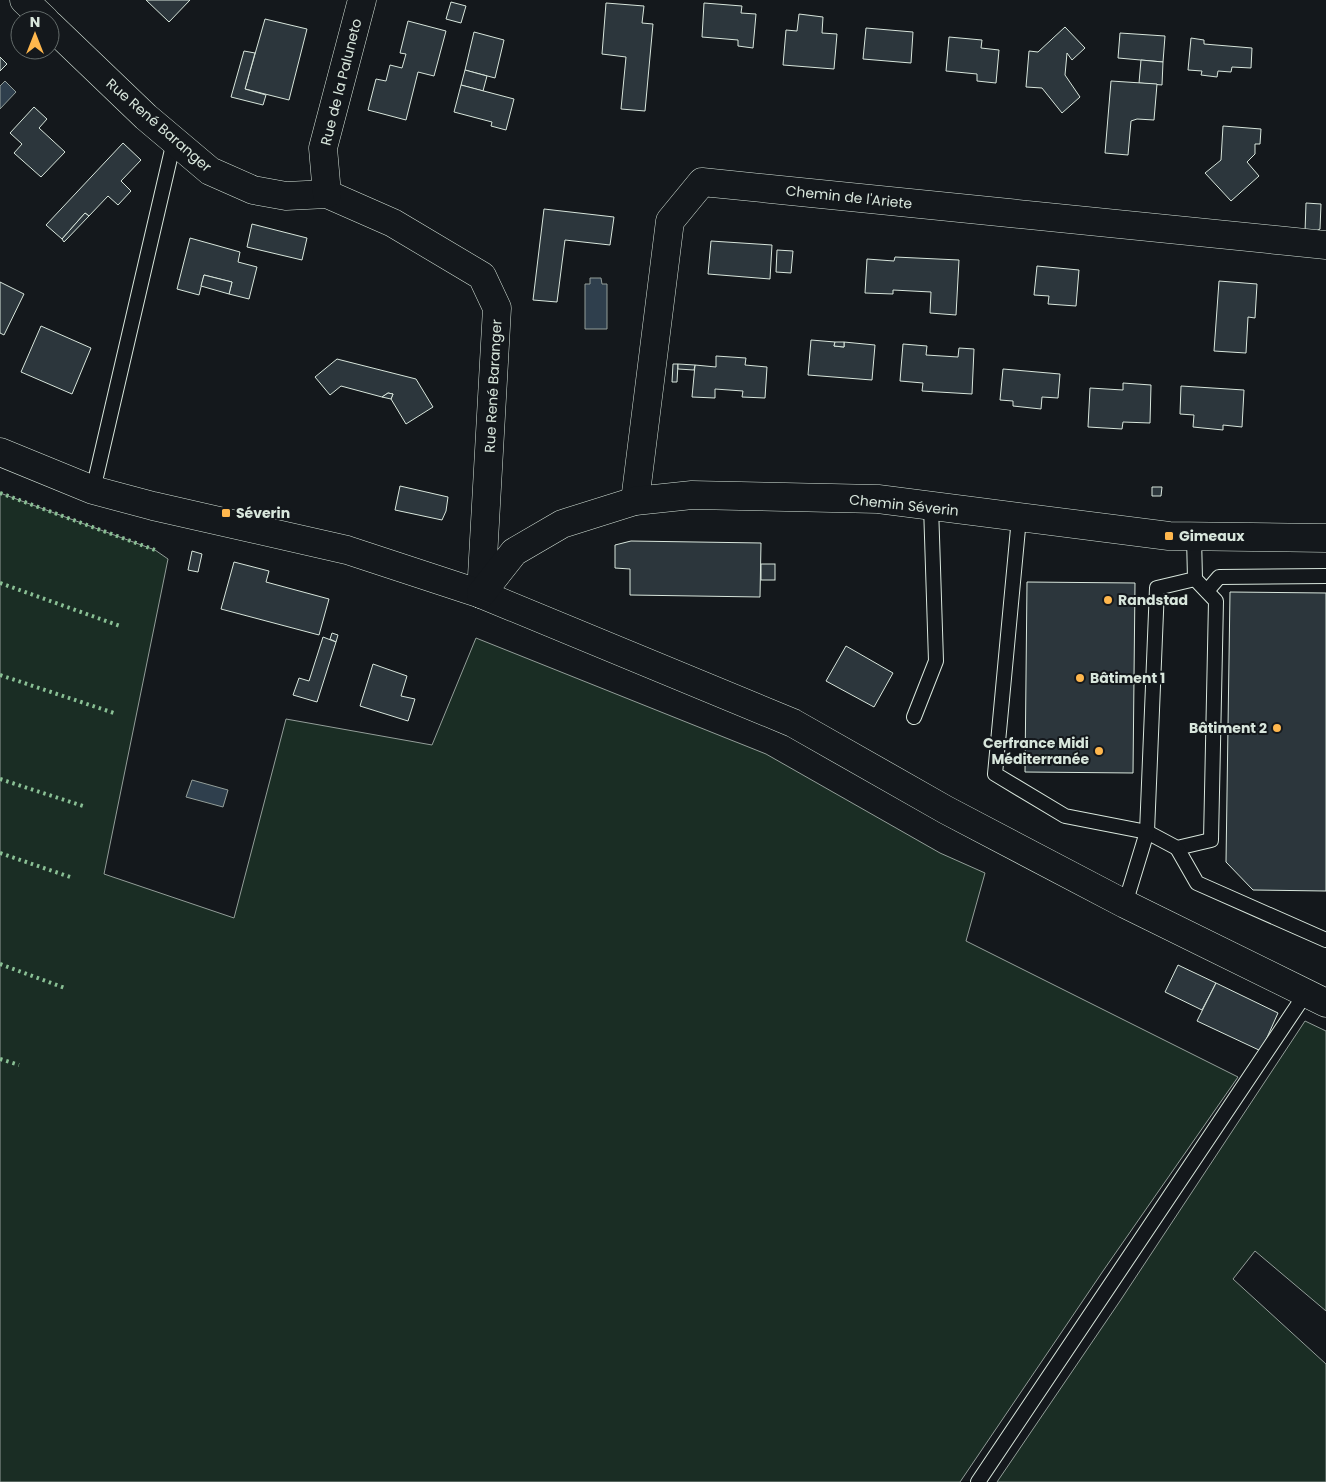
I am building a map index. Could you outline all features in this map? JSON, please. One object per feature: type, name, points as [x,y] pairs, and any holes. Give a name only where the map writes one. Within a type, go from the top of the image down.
[{"type":"street","points":[[24,0],[34,10]]},
{"type":"street","name":"Rue de la Paluneto","points":[[327,194],[323,148],[362,0]]},
{"type":"street","name":"Rue René Baranger","points":[[60,35],[146,117],[210,171],[253,190],[286,196],[327,194],[393,223],[482,276],[497,308],[481,594]]},
{"type":"street","name":"Chemin de l'Ariete","points":[[635,501],[670,221],[702,182],[1326,245]]},
{"type":"street","points":[[0,452],[93,490],[153,506],[347,550],[481,594],[793,723],[946,810],[1125,904],[1316,998]]},
{"type":"street","name":"Chemin Séverin","points":[[481,594],[514,552],[562,524],[635,501],[692,495],[878,499],[1169,536],[1326,538]]},
{"type":"lane","points":[[93,490],[174,140]]},
{"type":"lane","points":[[914,717],[936,661],[931,506]]},
{"type":"lane","points":[[1019,518],[995,774],[1065,816],[1147,832],[1177,848],[1197,883],[1326,940]]},
{"type":"lane","points":[[1177,848],[1211,840],[1216,601],[1195,579],[1194,537]]},
{"type":"lane","points":[[1207,591],[1219,577],[1326,576]]},
{"type":"lane","points":[[1125,904],[1147,832],[1157,588],[1195,579]]},
{"type":"lane","points":[[978,1482],[1316,998]]},
{"type":"green space","points":[[0,493],[155,550],[168,559],[104,874],[234,918],[286,719],[432,745],[476,638],[766,754],[940,853],[985,873],[966,941],[1238,1077],[1103,1271],[960,1482],[0,1482]]},
{"type":"green space","points":[[1305,1021],[1326,1031],[1326,1311],[1255,1251],[1233,1279],[1326,1364],[1326,1482],[997,1482],[1120,1301]]},
{"type":"water","points":[[5,81],[16,92],[0,109],[0,86]]},
{"type":"water","points":[[590,278],[601,278],[602,284],[607,284],[607,329],[585,329],[585,284],[590,284]]},
{"type":"water","points":[[192,780],[228,790],[223,807],[186,797]]},
{"type":"building","points":[[146,0],[190,0],[169,22]]},
{"type":"building","points":[[451,2],[466,6],[461,23],[446,19]]},
{"type":"building","points":[[606,3],[644,6],[642,23],[653,24],[645,111],[621,109],[626,57],[602,54]]},
{"type":"building","points":[[704,3],[742,6],[741,13],[756,14],[753,48],[738,46],[738,40],[702,37]]},
{"type":"building","points":[[799,14],[823,17],[822,33],[837,34],[834,69],[783,65],[786,30],[797,31]]},
{"type":"building","points":[[265,19],[307,29],[289,100],[245,89]]},
{"type":"building","points":[[408,21],[446,31],[434,76],[418,72],[406,120],[368,110],[376,79],[386,81],[390,65],[402,68],[406,54],[400,53]]},
{"type":"building","points":[[1065,27],[1085,48],[1072,60],[1067,53],[1065,75],[1080,97],[1062,113],[1042,88],[1026,87],[1029,51],[1038,52]]},
{"type":"building","points":[[866,28],[913,32],[911,63],[863,59]]},
{"type":"building","points":[[474,32],[504,40],[495,78],[465,70]]},
{"type":"building","points":[[1120,33],[1165,36],[1163,62],[1118,58]]},
{"type":"building","points":[[949,37],[982,40],[981,48],[999,50],[996,83],[977,81],[977,74],[946,71]]},
{"type":"building","points":[[1191,38],[1204,40],[1204,44],[1252,48],[1251,68],[1232,67],[1231,72],[1218,71],[1217,77],[1201,75],[1202,71],[1188,70]]},
{"type":"building","points":[[244,51],[255,53],[245,89],[266,95],[263,105],[231,97]]},
{"type":"building","points":[[0,57],[7,64],[0,71]]},
{"type":"building","points":[[1141,60],[1163,62],[1162,85],[1139,83]]},
{"type":"building","points":[[465,70],[487,76],[483,91],[461,85]]},
{"type":"building","points":[[1111,81],[1157,84],[1154,120],[1137,119],[1131,121],[1128,155],[1105,153]]},
{"type":"building","points":[[461,85],[514,99],[506,130],[491,126],[492,122],[454,112]]},
{"type":"building","points":[[34,107],[47,119],[39,128],[65,152],[41,177],[14,153],[22,144],[10,133]]},
{"type":"building","points":[[1223,126],[1261,129],[1260,144],[1255,144],[1255,154],[1247,162],[1259,176],[1231,201],[1205,173],[1221,160]]},
{"type":"building","points":[[123,143],[141,160],[121,181],[131,191],[118,205],[108,196],[89,216],[85,213],[62,239],[46,225]]},
{"type":"building","points":[[1306,203],[1321,204],[1320,229],[1314,232],[1305,232]]},
{"type":"building","points":[[544,209],[614,217],[610,245],[565,240],[557,302],[533,300]]},
{"type":"building","points":[[85,213],[89,216],[64,242],[62,239]]},
{"type":"building","points":[[252,224],[307,238],[302,260],[247,247]]},
{"type":"building","points":[[190,238],[240,252],[238,262],[257,267],[249,299],[229,294],[232,282],[204,275],[199,295],[177,289]]},
{"type":"building","points":[[711,241],[772,245],[770,279],[708,274]]},
{"type":"building","points":[[777,250],[793,251],[791,273],[776,272]]},
{"type":"building","points":[[895,257],[959,260],[956,315],[930,313],[931,292],[893,290],[893,294],[865,293],[867,259],[894,261]]},
{"type":"building","points":[[1037,266],[1079,270],[1076,306],[1048,304],[1049,296],[1034,295]]},
{"type":"building","points":[[204,275],[232,282],[229,294],[201,286]]},
{"type":"building","points":[[1219,281],[1257,284],[1255,318],[1248,317],[1246,353],[1214,351]]},
{"type":"building","points":[[0,282],[24,294],[4,335],[0,333]]},
{"type":"building","points":[[41,326],[91,348],[72,394],[21,372]]},
{"type":"building","points":[[811,340],[835,342],[834,346],[844,347],[844,342],[875,345],[872,380],[808,375]]},
{"type":"building","points":[[835,342],[844,342],[844,347],[834,346]]},
{"type":"building","points":[[903,344],[927,346],[926,355],[958,357],[959,348],[974,349],[972,394],[922,391],[923,383],[900,381]]},
{"type":"building","points":[[716,356],[746,358],[745,365],[767,367],[765,398],[742,397],[743,391],[715,389],[715,398],[692,397],[695,365],[716,367]]},
{"type":"building","points":[[337,359],[416,379],[433,407],[406,424],[391,399],[393,394],[388,393],[382,397],[341,386],[330,395],[315,377]]},
{"type":"building","points":[[673,364],[678,364],[677,382],[672,382]]},
{"type":"building","points":[[678,364],[695,365],[694,370],[678,369]]},
{"type":"building","points":[[1003,369],[1060,374],[1058,398],[1042,397],[1041,409],[1013,406],[1013,401],[1000,400]]},
{"type":"building","points":[[1123,383],[1151,385],[1150,423],[1123,422],[1122,429],[1088,427],[1090,388],[1123,390]]},
{"type":"building","points":[[1181,386],[1244,390],[1242,427],[1223,425],[1223,430],[1193,427],[1194,415],[1180,414]]},
{"type":"building","points":[[388,393],[393,394],[391,399],[382,397]]},
{"type":"building","points":[[400,486],[448,497],[446,511],[442,520],[395,510]]},
{"type":"building","points":[[1152,487],[1162,487],[1161,496],[1152,496]]},
{"type":"building","points":[[631,541],[761,543],[760,597],[630,595],[630,569],[615,568],[615,545]]},
{"type":"building","points":[[192,551],[202,554],[198,572],[188,570]]},
{"type":"building","points":[[234,562],[269,571],[266,582],[329,599],[319,635],[221,609]]},
{"type":"building","points":[[761,564],[775,564],[775,580],[761,580]]},
{"type":"building","name":"Bâtiment 1","points":[[1027,582],[1135,583],[1133,773],[1025,772]]},
{"type":"building","name":"Bâtiment 2","points":[[1230,592],[1326,593],[1326,891],[1253,890],[1226,862]]},
{"type":"building","points":[[332,633],[338,635],[336,642],[330,639]]},
{"type":"building","points":[[323,637],[336,642],[317,702],[293,695],[299,678],[309,681]]},
{"type":"building","points":[[846,646],[893,673],[874,707],[826,681]]},
{"type":"building","points":[[373,664],[407,676],[401,696],[415,699],[408,721],[360,706]]},
{"type":"building","points":[[1178,965],[1216,983],[1202,1010],[1165,992]]},
{"type":"building","points":[[1216,983],[1278,1013],[1261,1051],[1197,1021]]},
{"type":"hedge","points":[[0,493],[155,550]]},
{"type":"hedge","points":[[0,583],[120,626]]},
{"type":"hedge","points":[[0,675],[114,713]]},
{"type":"hedge","points":[[0,779],[83,806]]},
{"type":"hedge","points":[[0,853],[73,878]]},
{"type":"hedge","points":[[0,964],[65,988]]},
{"type":"hedge","points":[[0,1059],[19,1065]]},
{"type":"place","name":"Séverin","points":[[226,513]]},
{"type":"place","name":"Gimeaux","points":[[1169,536]]},
{"type":"place","name":"Randstad","points":[[1108,600]]},
{"type":"place","name":"Bâtiment 1","points":[[1080,678]]},
{"type":"place","name":"Bâtiment 2","points":[[1277,728]]},
{"type":"place","name":"Cerfrance Midi Méditerranée","points":[[1099,751]]}]
